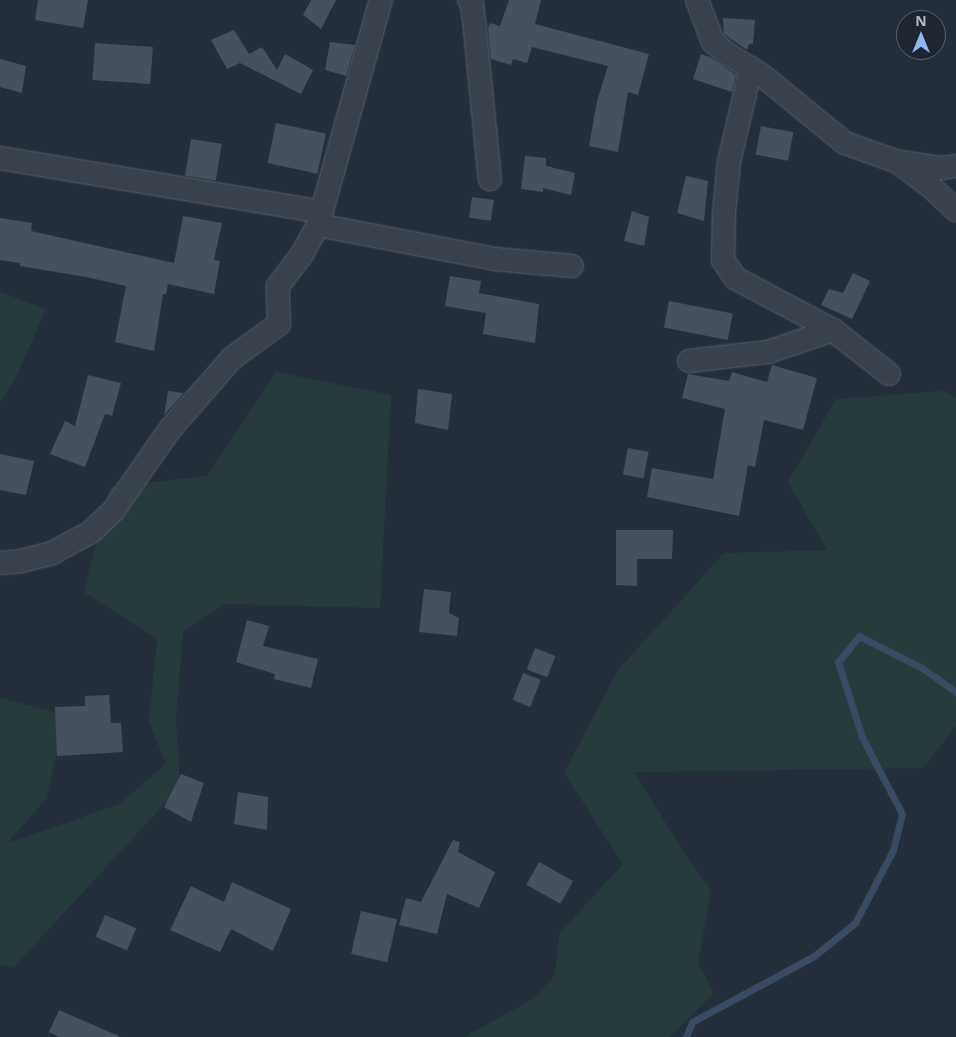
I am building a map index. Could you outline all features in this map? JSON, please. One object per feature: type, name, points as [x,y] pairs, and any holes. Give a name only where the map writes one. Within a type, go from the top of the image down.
[{"type":"street","points":[[0,562],[21,561],[52,553],[91,532],[113,511],[171,428],[232,358],[279,324],[278,286],[302,254],[320,219],[381,0]]},
{"type":"street","points":[[469,0],[472,4],[490,179]]},
{"type":"street","points":[[697,0],[713,42],[752,68],[845,143],[898,162],[940,168],[956,166]]},
{"type":"street","points":[[752,68],[729,162],[723,260],[735,278],[833,330],[889,374]]},
{"type":"street","points":[[0,158],[320,219],[495,260],[572,266]]},
{"type":"street","points":[[898,162],[931,187],[956,210]]},
{"type":"street","points":[[689,361],[768,352],[833,330]]},
{"type":"green space","points":[[0,292],[46,309],[16,377],[0,403]]},
{"type":"green space","points":[[276,372],[391,395],[380,608],[225,604],[183,632],[176,718],[180,787],[13,968],[0,965],[0,698],[66,715],[46,799],[6,844],[120,804],[166,764],[149,721],[157,639],[84,592],[110,487],[207,476]]},
{"type":"green space","points":[[943,391],[956,398],[956,726],[923,768],[634,772],[689,860],[711,890],[698,963],[714,993],[670,1037],[465,1037],[534,998],[555,975],[559,934],[623,864],[564,773],[618,670],[724,553],[827,550],[788,482],[836,399]]},
{"type":"building","points":[[38,0],[88,0],[83,28],[35,20]]},
{"type":"building","points":[[311,0],[336,0],[321,29],[303,15]]},
{"type":"building","points":[[509,0],[541,0],[535,24],[649,54],[638,95],[628,92],[618,152],[589,146],[597,101],[608,66],[532,47],[527,63],[513,59],[511,65],[491,59],[488,28],[490,23],[500,26]]},
{"type":"building","points":[[723,18],[755,20],[753,44],[749,44],[747,50],[724,34]]},
{"type":"building","points":[[234,30],[249,54],[262,47],[277,70],[285,54],[313,70],[301,94],[240,63],[227,69],[211,40]]},
{"type":"building","points":[[330,42],[355,45],[346,76],[325,70]]},
{"type":"building","points":[[95,43],[153,47],[150,84],[92,80]]},
{"type":"building","points":[[701,54],[710,57],[736,75],[732,92],[693,79]]},
{"type":"building","points":[[0,59],[26,66],[22,93],[0,87]]},
{"type":"building","points":[[276,123],[326,134],[317,174],[267,163]]},
{"type":"building","points":[[761,126],[793,132],[788,161],[755,154]]},
{"type":"building","points":[[191,139],[222,144],[216,180],[185,176]]},
{"type":"building","points":[[525,156],[546,158],[546,166],[575,173],[571,195],[543,188],[543,192],[521,189]]},
{"type":"building","points":[[686,176],[708,181],[704,221],[677,213]]},
{"type":"building","points":[[472,197],[494,200],[491,221],[469,218]]},
{"type":"building","points":[[632,211],[649,217],[644,246],[624,241]]},
{"type":"building","points":[[183,216],[222,223],[214,260],[220,261],[214,294],[168,284],[166,294],[163,294],[154,351],[115,342],[126,286],[20,266],[20,263],[0,260],[0,218],[32,223],[31,231],[174,263]]},
{"type":"building","points":[[853,273],[870,281],[852,319],[821,305],[829,289],[843,293]]},
{"type":"building","points":[[450,276],[481,281],[479,293],[539,304],[535,343],[483,334],[486,313],[445,306]]},
{"type":"building","points":[[669,301],[733,313],[728,340],[664,328]]},
{"type":"building","points":[[772,365],[817,378],[803,430],[764,420],[755,467],[748,465],[739,516],[647,497],[652,468],[713,479],[725,409],[682,398],[688,374],[729,381],[732,372],[767,382]]},
{"type":"building","points":[[88,375],[121,383],[112,416],[105,414],[85,467],[50,454],[65,421],[75,426]]},
{"type":"building","points":[[418,389],[452,394],[448,430],[415,423]]},
{"type":"building","points":[[168,391],[184,393],[164,415]]},
{"type":"building","points":[[628,448],[649,452],[643,479],[623,475]]},
{"type":"building","points":[[0,454],[34,461],[26,495],[0,490]]},
{"type":"building","points":[[616,530],[673,530],[672,559],[637,559],[637,586],[616,585]]},
{"type":"building","points":[[424,589],[451,592],[449,613],[459,618],[457,636],[419,632]]},
{"type":"building","points":[[247,620],[269,626],[263,646],[318,659],[311,688],[274,679],[275,674],[236,662]]},
{"type":"building","points":[[535,648],[556,656],[547,677],[527,669]]},
{"type":"building","points":[[523,673],[541,680],[530,707],[513,700]]},
{"type":"building","points":[[109,695],[111,723],[121,723],[123,752],[57,756],[55,707],[85,706],[85,696]]},
{"type":"building","points":[[181,774],[204,783],[191,822],[164,807]]},
{"type":"building","points":[[238,792],[268,797],[267,830],[234,824]]},
{"type":"building","points":[[453,840],[460,842],[458,852],[495,872],[479,908],[447,894],[437,934],[399,925],[406,898],[421,902]]},
{"type":"building","points":[[539,862],[573,881],[561,904],[526,885]]},
{"type":"building","points":[[232,882],[291,909],[273,951],[231,929],[220,952],[170,930],[191,886],[224,902]]},
{"type":"building","points":[[361,911],[397,919],[387,962],[351,954]]},
{"type":"building","points":[[105,915],[136,928],[127,950],[96,937]]},
{"type":"building","points":[[59,1010],[121,1037],[59,1037],[49,1032]]},
{"type":"waterway","points":[[686,1037],[692,1022],[814,956],[855,923],[893,850],[902,814],[862,737],[838,662],[859,636],[922,668],[956,692]]}]
